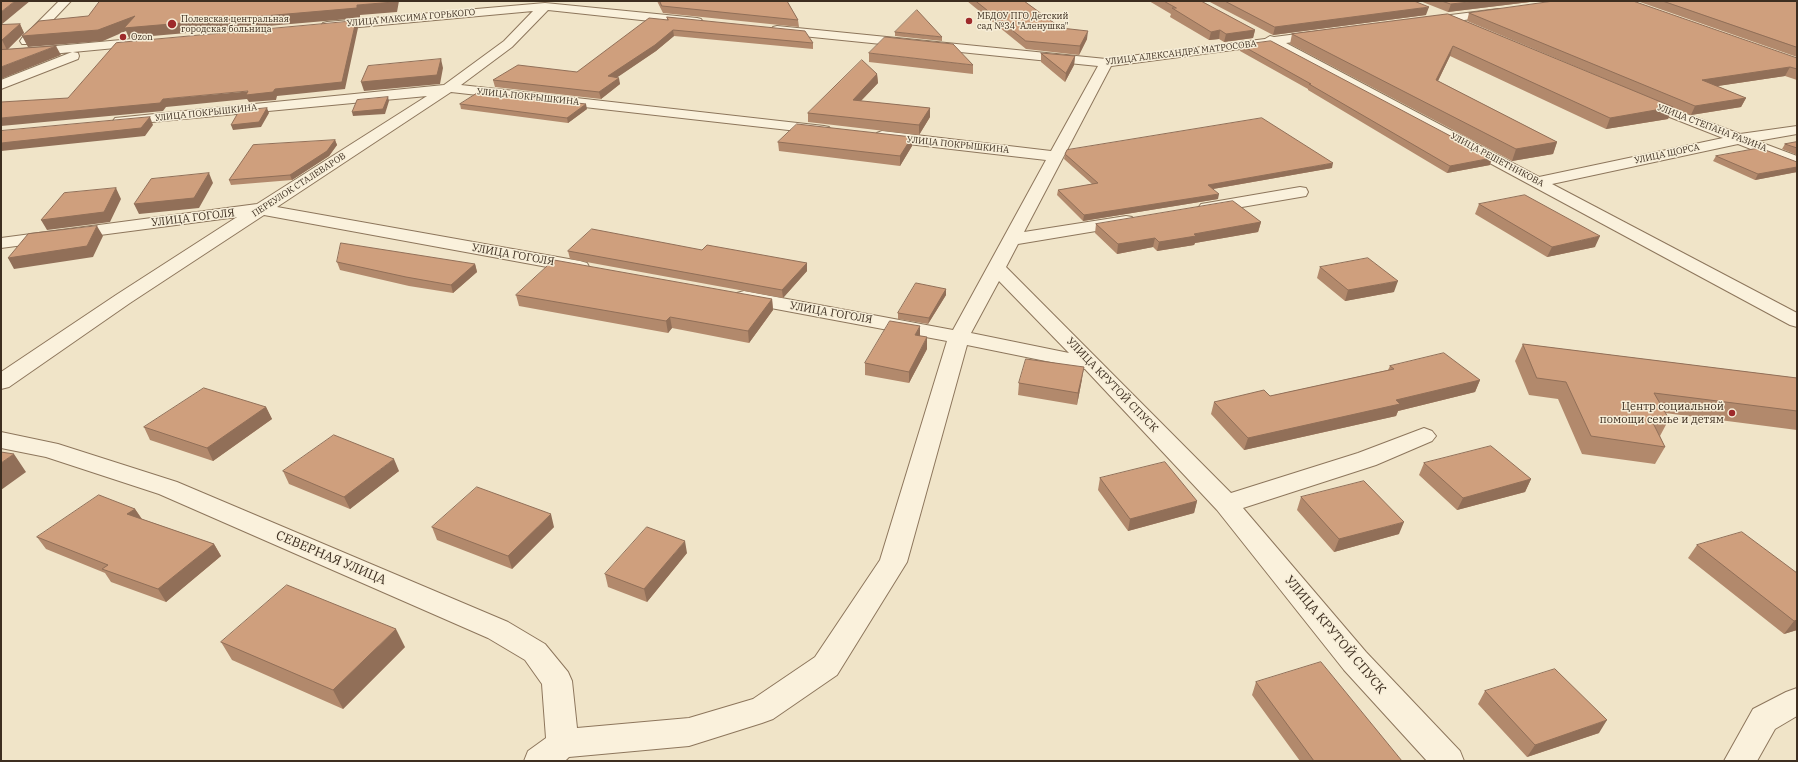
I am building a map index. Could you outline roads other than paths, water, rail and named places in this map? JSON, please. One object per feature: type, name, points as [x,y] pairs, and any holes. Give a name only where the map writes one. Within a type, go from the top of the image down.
[{"type":"street","points":[[7,55],[65,1]]},
{"type":"street","name":"УЛИЦА МАКСИМА ГОРЬКОГО","points":[[313,27],[544,4],[605,1]]},
{"type":"street","points":[[544,4],[711,23]]},
{"type":"street","name":"ПЕРЕУЛОК СТАЛЕВАРОВ","points":[[1,382],[123,299],[448,88],[508,44],[544,4]]},
{"type":"street","points":[[1426,10],[1468,28]]},
{"type":"street","points":[[1418,23],[1512,10]]},
{"type":"street","name":"УЛИЦА АЛЕКСАНДРА МАТРОСОВА","points":[[766,29],[1106,63],[1335,34]]},
{"type":"street","name":"УЛИЦА РЕШЕТНИКОВА","points":[[1252,31],[1797,321]]},
{"type":"street","points":[[7,55],[157,41]]},
{"type":"street","points":[[1,85],[95,47]]},
{"type":"street","points":[[540,761],[562,744],[689,732],[762,710],[826,666],[893,562],[959,337],[1106,63]]},
{"type":"street","name":"УЛИЦА ПОКРЫШКИНА","points":[[103,123],[408,94],[448,88],[835,131]]},
{"type":"street","name":"УЛИЦА СТЕПАНА РАЗИНА","points":[[1629,95],[1694,123],[1740,139],[1797,162]]},
{"type":"street","name":"УЛИЦА ЩОРСА","points":[[1538,182],[1740,139],[1797,130]]},
{"type":"street","name":"УЛИЦА ПОКРЫШКИНА","points":[[866,135],[1056,156]]},
{"type":"street","points":[[1190,210],[1300,192]]},
{"type":"street","name":"УЛИЦА ГОГОЛЯ","points":[[1,243],[261,209],[599,271]]},
{"type":"street","points":[[1010,240],[1144,218]]},
{"type":"street","name":"УЛИЦА КРУТОЙ СПУСК","points":[[996,267],[1092,364],[1226,504],[1355,661],[1448,761]]},
{"type":"street","name":"УЛИЦА ГОГОЛЯ","points":[[724,294],[959,337],[1092,364]]},
{"type":"street","points":[[1226,504],[1367,459],[1424,436]]},
{"type":"street","name":"СЕВЕРНАЯ УЛИЦА","points":[[1,440],[50,450],[168,488],[498,630],[535,652],[557,681],[562,744]]},
{"type":"street","points":[[1740,761],[1764,719],[1797,701]]},
{"type":"place","name":"МБДОУ ПГО Детский сад №34 \"Аленушка\"","points":[[969,21]]},
{"type":"place","name":"Полевская центральная городская больница","points":[[172,24]]},
{"type":"place","name":"Ozon","points":[[123,37]]},
{"type":"place","name":"Центр социальной помощи семье и детям","points":[[1732,413]]}]
